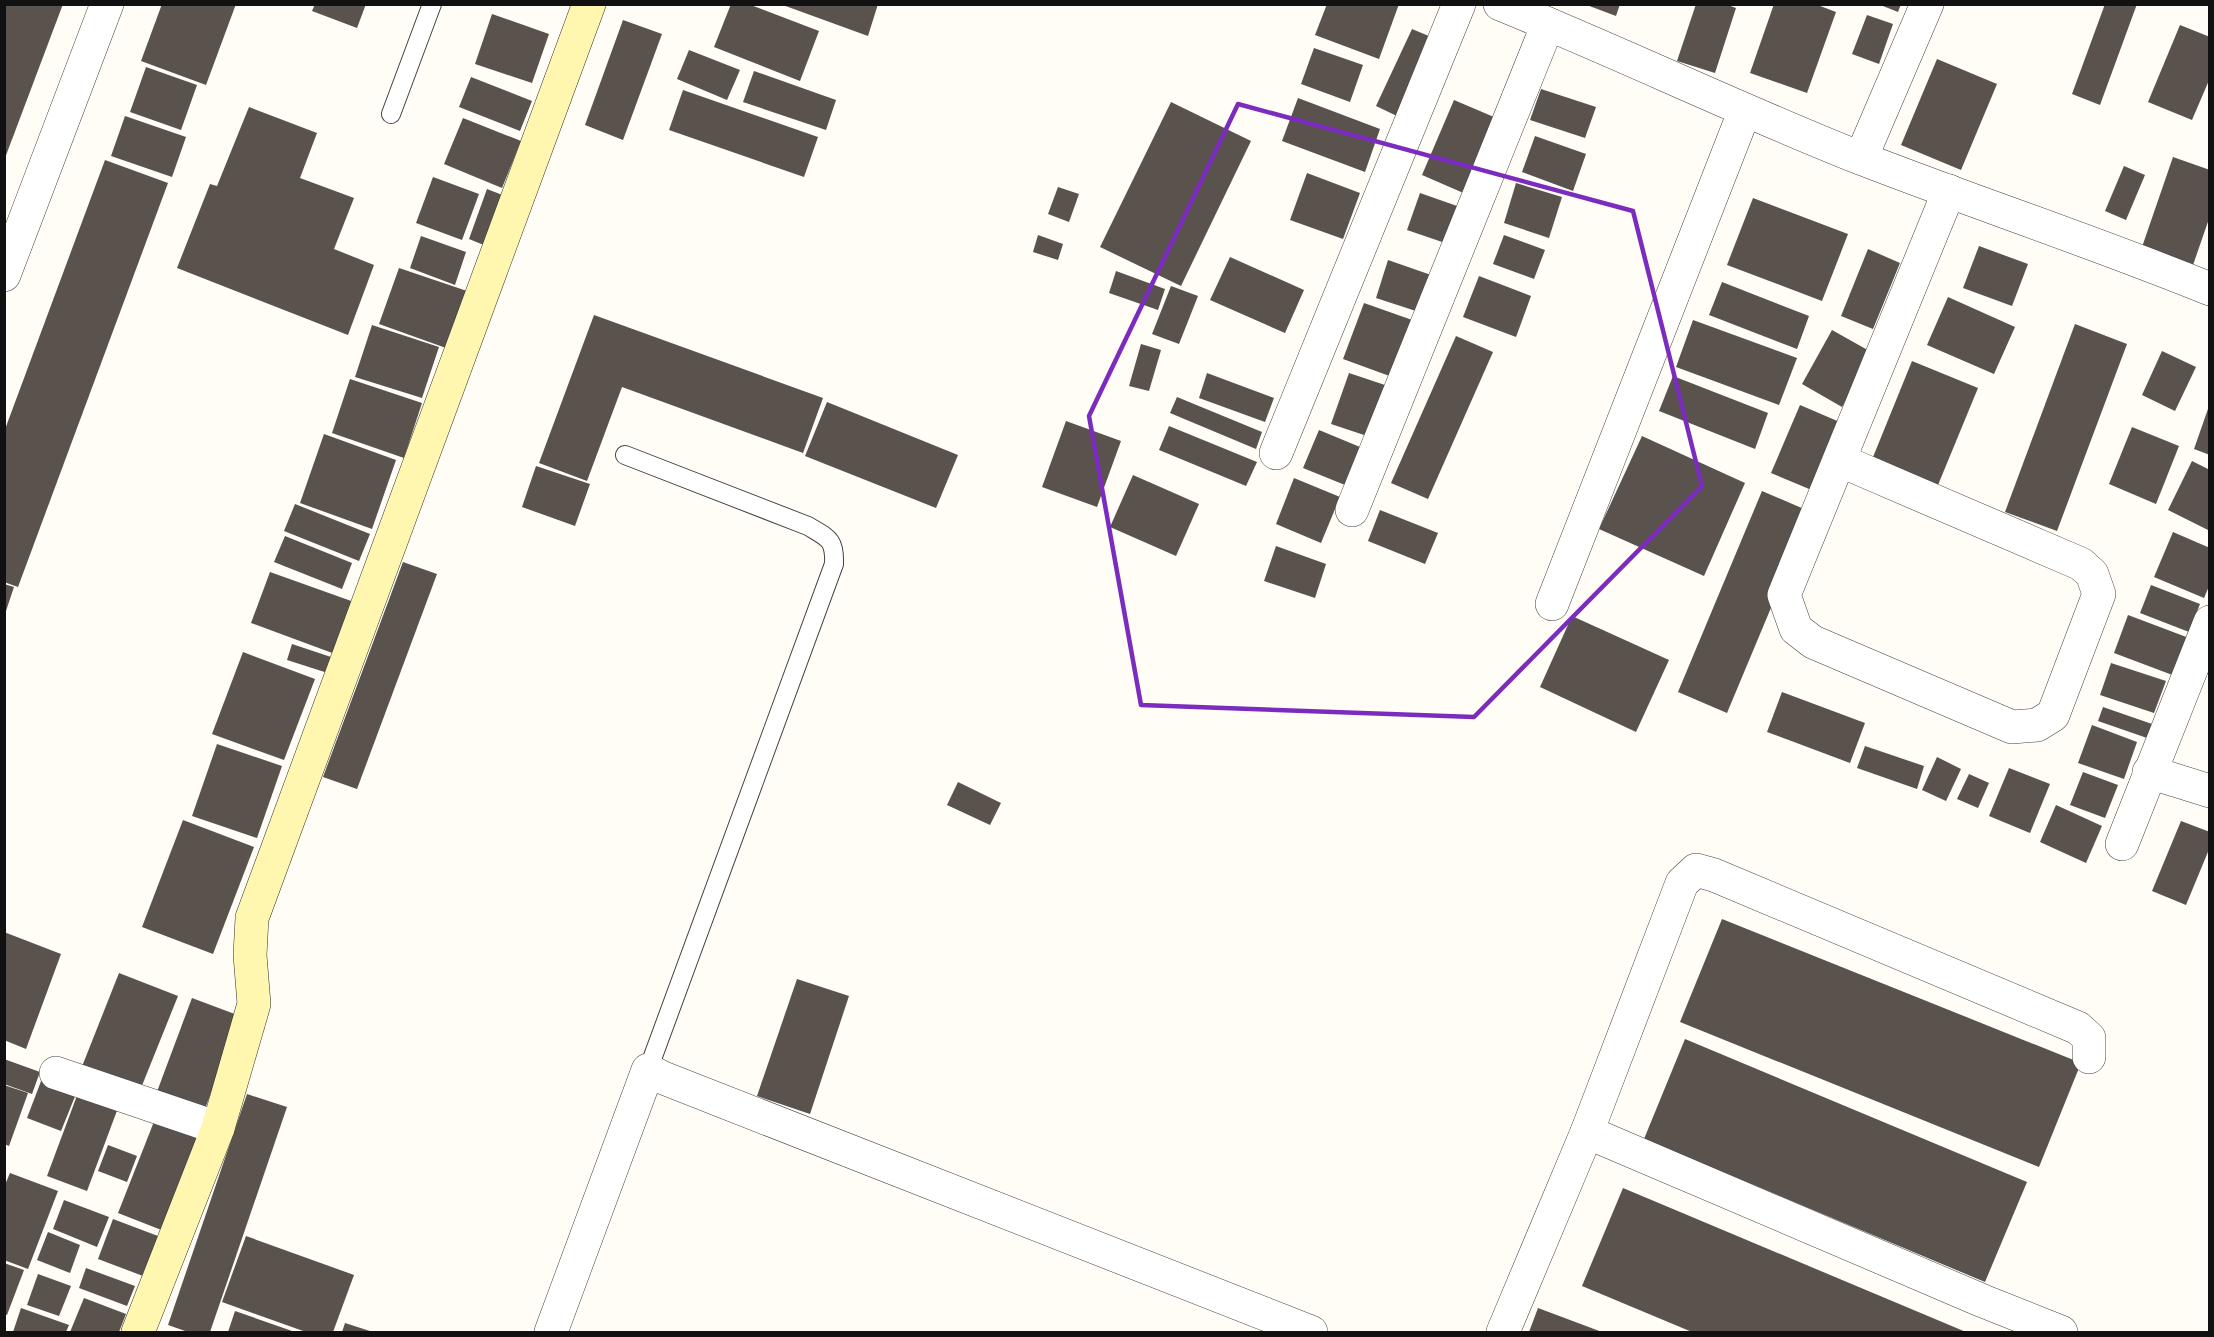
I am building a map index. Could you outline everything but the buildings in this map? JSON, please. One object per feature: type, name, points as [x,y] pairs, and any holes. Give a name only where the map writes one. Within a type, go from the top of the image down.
[{"type":"street","points":[[4,275],[107,4]]},
{"type":"street","points":[[138,1332],[218,1128],[254,1004],[250,955],[252,918],[589,4]]},
{"type":"street","points":[[1276,453],[1459,4]]},
{"type":"street","points":[[1500,4],[1745,111],[1861,158],[2210,289]]},
{"type":"street","points":[[1861,158],[1927,4]]},
{"type":"street","points":[[1352,510],[1548,24]]},
{"type":"street","points":[[1551,604],[1745,111]]},
{"type":"street","points":[[1839,460],[2081,564],[2092,574],[2099,594],[2053,715],[2037,725],[2012,727],[1813,642],[1796,629],[1784,595],[1839,460],[1949,191]]},
{"type":"street","points":[[2122,844],[2210,622]]},
{"type":"street","points":[[2149,772],[2210,791]]},
{"type":"street","points":[[1503,1332],[1587,1132],[1682,883],[1696,870],[1714,875],[2078,1028],[2089,1038],[2090,1057]]},
{"type":"street","points":[[551,1332],[648,1070],[1311,1332]]},
{"type":"street","points":[[57,1073],[218,1128]]},
{"type":"street","points":[[1587,1132],[2061,1332]]},
{"type":"lane","points":[[391,114],[432,4]]},
{"type":"lane","points":[[625,455],[808,525],[830,539],[835,549],[834,564],[648,1070]]},
{"type":"highlighted area","points":[[1238,104],[1633,211],[1702,486],[1474,717],[1141,705],[1089,416]]}]
